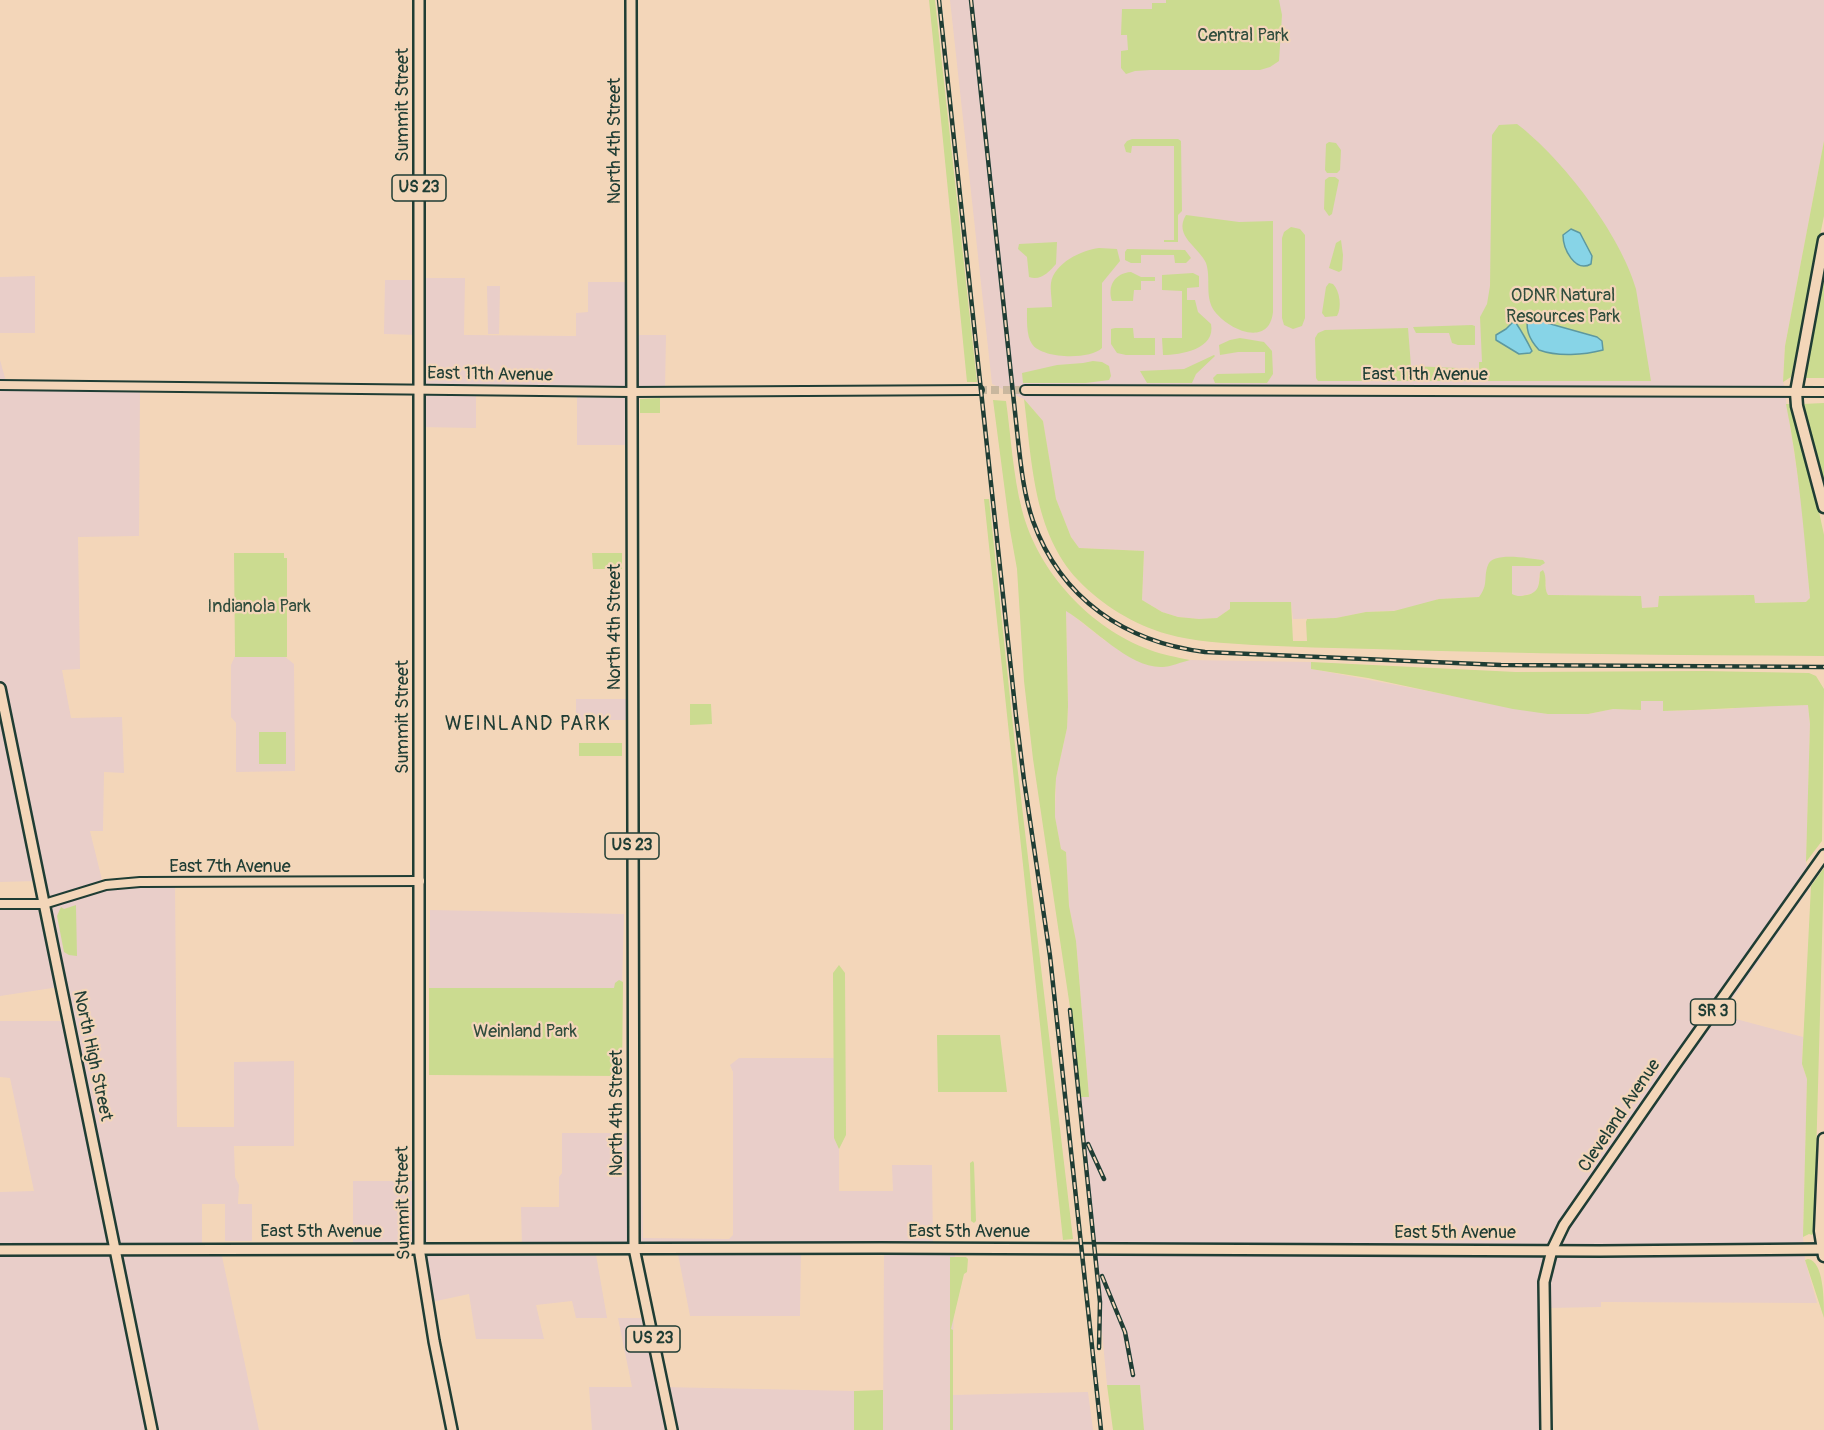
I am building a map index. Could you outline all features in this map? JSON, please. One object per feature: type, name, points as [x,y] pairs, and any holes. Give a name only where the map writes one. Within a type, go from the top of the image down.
[{"type":"highway","points":[[1824,240],[1796,392],[1797,406],[1824,507]]},
{"type":"highway","points":[[1823,1251],[1820,1231],[1824,1139]]},
{"type":"main road","name":"Summit Street","points":[[419,0],[419,1248],[434,1341],[452,1430]]},
{"type":"main road","name":"North 4th Street","points":[[631,0],[634,1248],[672,1430]]},
{"type":"main road","name":"North High Street","points":[[0,688],[152,1430]]},
{"type":"main road","name":"Cleveland Avenue","points":[[1546,1430],[1543,1302],[1545,1271],[1558,1235],[1824,855]]},
{"type":"main road","name":"East 5th Avenue","points":[[0,1250],[634,1248],[1823,1251]]},
{"type":"street","name":"East 11th Avenue","points":[[0,385],[631,392],[979,390]]},
{"type":"street","name":"East 11th Avenue","points":[[1025,390],[1824,392]]},
{"type":"street","name":"East 7th Avenue","points":[[0,904],[44,904],[106,885],[140,882],[420,881]]},
{"type":"shaded area","points":[[950,0],[1824,0],[1824,141],[1785,346],[1783,380],[1802,504],[1810,598],[1806,602],[1755,603],[1754,595],[1659,597],[1658,607],[1641,608],[1641,596],[1548,595],[1545,574],[1540,572],[1538,589],[1534,593],[1516,597],[1512,595],[1512,566],[1540,566],[1542,560],[1525,559],[1488,565],[1486,588],[1479,597],[1439,599],[1404,610],[1366,612],[1336,618],[1293,619],[1291,602],[1230,602],[1230,609],[1217,618],[1199,619],[1178,617],[1162,612],[1142,600],[1144,551],[1079,548],[1071,537],[1056,499],[1043,421],[1024,399],[992,384]]},
{"type":"shaded area","points":[[35,276],[35,333],[0,333],[0,277]]},
{"type":"shaded area","points":[[420,278],[465,278],[464,335],[576,336],[576,313],[588,312],[588,282],[632,282],[632,335],[666,335],[665,390],[632,390],[631,445],[577,445],[577,390],[476,389],[476,428],[418,427],[419,335],[384,334],[385,280],[419,280]]},
{"type":"shaded area","points":[[487,286],[500,286],[499,334],[488,334]]},
{"type":"shaded area","points":[[0,360],[7,385],[140,385],[139,536],[78,537],[80,669],[62,670],[71,718],[122,717],[124,773],[104,772],[103,831],[90,831],[103,884],[175,882],[177,1127],[234,1127],[234,1062],[294,1061],[294,1146],[234,1146],[235,1177],[239,1185],[238,1204],[252,1204],[252,1241],[225,1241],[225,1204],[202,1204],[202,1246],[220,1247],[259,1430],[0,1430],[0,1192],[34,1191],[10,1078],[0,1077],[0,1021],[67,1021],[37,881],[0,882]]},
{"type":"shaded area","points":[[1066,610],[1104,640],[1162,667],[1190,660],[1311,662],[1312,669],[1548,714],[1588,714],[1613,709],[1641,710],[1640,701],[1663,701],[1663,711],[1808,705],[1810,724],[1806,862],[1811,886],[1721,1015],[1803,1037],[1802,1064],[1807,1079],[1803,1237],[1805,1260],[1817,1303],[1601,1302],[1601,1307],[1548,1308],[1546,1430],[1144,1430],[1140,1386],[1107,1385],[1080,1097],[1089,1097],[1076,941],[1069,906],[1066,852],[1061,849],[1055,817],[1056,778],[1067,728]]},
{"type":"shaded area","points":[[235,656],[284,656],[294,664],[295,771],[236,772],[236,723],[231,717],[231,665]]},
{"type":"shaded area","points":[[576,699],[632,699],[632,720],[576,720]]},
{"type":"shaded area","points":[[0,907],[42,907],[59,987],[0,996]]},
{"type":"shaded area","points":[[430,910],[624,914],[622,989],[429,988]]},
{"type":"shaded area","points":[[739,1058],[839,1058],[839,1191],[893,1191],[892,1165],[932,1165],[933,1248],[955,1248],[952,1395],[1088,1392],[1093,1430],[883,1430],[884,1248],[801,1248],[800,1316],[690,1316],[677,1249],[595,1249],[607,1318],[576,1318],[572,1301],[536,1305],[544,1339],[476,1339],[469,1294],[427,1303],[417,1248],[353,1248],[353,1181],[427,1181],[427,1249],[522,1247],[521,1207],[559,1207],[562,1133],[641,1133],[643,1238],[729,1239],[733,1235],[733,1072],[730,1065]]},
{"type":"shaded area","points":[[618,1318],[646,1318],[662,1387],[854,1391],[854,1430],[592,1430],[589,1387],[632,1387]]},
{"type":"green space","points":[[929,0],[935,0],[977,382],[967,382]]},
{"type":"green space","name":"Central Park","points":[[1166,0],[1279,0],[1282,15],[1279,61],[1260,70],[1151,70],[1126,74],[1121,68],[1121,51],[1128,50],[1127,35],[1121,35],[1122,9],[1152,9],[1152,3],[1166,3]]},
{"type":"green space","name":"ODNR Natural Resources Park","points":[[1517,124],[1570,177],[1604,222],[1617,245],[1636,289],[1651,381],[1318,381],[1315,338],[1318,333],[1325,330],[1408,328],[1411,366],[1458,368],[1458,375],[1479,375],[1479,362],[1482,362],[1480,317],[1487,304],[1490,286],[1492,135],[1499,125]]},
{"type":"green space","points":[[1132,139],[1178,139],[1181,141],[1182,211],[1178,215],[1178,242],[1164,242],[1164,240],[1174,240],[1174,146],[1132,146],[1131,153],[1126,152],[1124,145]]},
{"type":"green space","points":[[1824,141],[1824,216],[1791,377],[1783,382],[1785,346]]},
{"type":"green space","points":[[1336,143],[1341,150],[1340,170],[1337,173],[1327,173],[1325,170],[1326,144]]},
{"type":"green space","points":[[1329,177],[1339,180],[1332,214],[1329,216],[1324,209],[1325,180]]},
{"type":"green space","points":[[1186,215],[1239,222],[1273,221],[1273,312],[1270,323],[1264,330],[1256,333],[1246,332],[1227,323],[1213,309],[1209,298],[1206,263],[1188,241],[1183,229]]},
{"type":"green space","points":[[1291,227],[1300,229],[1305,235],[1305,318],[1302,326],[1293,329],[1284,325],[1282,318],[1282,238],[1284,232]]},
{"type":"green space","points":[[1341,240],[1343,255],[1342,270],[1339,272],[1329,268],[1336,243]]},
{"type":"green space","points":[[1057,242],[1056,264],[1041,277],[1029,277],[1027,257],[1018,249],[1019,244]]},
{"type":"green space","points":[[1099,248],[1117,249],[1120,261],[1102,283],[1102,348],[1087,355],[1077,356],[1055,355],[1037,349],[1029,336],[1027,308],[1052,307],[1051,283],[1057,269],[1077,255]]},
{"type":"green space","points":[[1127,249],[1185,250],[1191,258],[1186,263],[1175,263],[1174,255],[1141,255],[1141,263],[1131,263],[1125,260]]},
{"type":"green space","points":[[1824,261],[1824,378],[1803,378]]},
{"type":"green space","points":[[1131,272],[1141,277],[1155,277],[1155,281],[1141,281],[1141,290],[1134,290],[1133,301],[1112,301],[1111,290],[1114,281],[1121,275]]},
{"type":"green space","points":[[1193,273],[1199,276],[1199,287],[1187,288],[1187,300],[1195,300],[1198,312],[1211,324],[1211,333],[1203,345],[1196,349],[1179,354],[1163,355],[1162,338],[1182,338],[1182,291],[1162,290],[1162,275]]},
{"type":"green space","points":[[1329,283],[1333,284],[1337,291],[1339,309],[1337,316],[1325,317],[1322,313],[1326,287]]},
{"type":"green space","points":[[1475,326],[1475,345],[1452,343],[1449,333],[1416,333],[1413,327]]},
{"type":"green space","points":[[1133,328],[1134,338],[1155,338],[1155,355],[1117,353],[1111,344],[1111,329]]},
{"type":"green space","points":[[1240,338],[1264,342],[1272,351],[1273,374],[1267,383],[1215,383],[1213,378],[1217,374],[1265,373],[1265,352],[1220,355],[1219,345]]},
{"type":"green space","points":[[1214,355],[1196,374],[1192,383],[1147,383],[1140,371],[1184,369]]},
{"type":"green space","points":[[1093,361],[1109,366],[1111,376],[1109,380],[1086,383],[1023,383],[1022,373],[1057,365]]},
{"type":"green space","points":[[660,398],[660,413],[640,413],[640,399]]},
{"type":"green space","points":[[1024,399],[1043,421],[1056,499],[1071,537],[1079,548],[1144,551],[1142,600],[1162,612],[1178,617],[1217,618],[1230,609],[1230,602],[1291,602],[1293,641],[1307,641],[1307,619],[1394,611],[1439,599],[1479,597],[1485,585],[1488,565],[1497,558],[1504,557],[1543,560],[1545,563],[1540,566],[1512,566],[1512,594],[1518,596],[1534,592],[1538,587],[1540,572],[1543,570],[1548,595],[1641,596],[1642,608],[1658,607],[1659,596],[1754,595],[1755,603],[1806,602],[1810,598],[1803,525],[1786,404],[1791,404],[1812,479],[1824,535],[1824,656],[1429,651],[1231,644],[1178,637],[1155,630],[1131,620],[1097,598],[1078,580],[1063,561],[1043,518],[1037,495]]},
{"type":"green space","points":[[993,400],[1006,401],[1014,470],[1022,510],[1040,555],[1054,576],[1087,612],[1107,628],[1150,650],[1190,660],[1162,667],[1150,666],[1137,661],[1066,611],[1067,728],[1056,778],[1055,817],[1061,849],[1066,852],[1069,906],[1076,941],[1089,1097],[1080,1097],[1075,1041],[1033,759],[1024,681],[1017,569]]},
{"type":"green space","points":[[1824,403],[1824,492],[1802,404]]},
{"type":"green space","points":[[984,499],[989,499],[1017,764],[1073,1239],[1063,1240]]},
{"type":"green space","name":"Indianola Park","points":[[234,553],[284,553],[284,558],[287,558],[287,657],[235,657]]},
{"type":"green space","points":[[592,553],[622,553],[622,569],[593,569]]},
{"type":"green space","points":[[1311,662],[1516,672],[1809,673],[1816,676],[1824,689],[1822,841],[1806,862],[1810,724],[1808,705],[1663,711],[1663,701],[1641,701],[1641,710],[1613,709],[1588,714],[1548,714],[1311,669]]},
{"type":"green space","points":[[690,704],[711,704],[712,724],[690,725]]},
{"type":"green space","points":[[259,732],[286,732],[286,764],[259,764]]},
{"type":"green space","points":[[579,743],[622,743],[622,756],[579,756]]},
{"type":"green space","points":[[1824,868],[1814,1232],[1812,1235],[1803,1237],[1807,1079],[1802,1064],[1811,886]]},
{"type":"green space","points":[[76,905],[77,956],[64,952],[57,916],[61,907],[64,909]]},
{"type":"green space","points":[[839,965],[845,973],[846,1135],[839,1149],[834,1138],[833,973]]},
{"type":"green space","name":"Weinland Park","points":[[619,980],[623,982],[622,1076],[429,1075],[429,988],[614,988],[615,983]]},
{"type":"green space","points":[[937,1035],[1000,1035],[1007,1092],[938,1092]]},
{"type":"green space","points":[[973,1161],[976,1221],[974,1223],[971,1221],[970,1163]]},
{"type":"green space","points":[[950,1257],[968,1259],[967,1272],[964,1274],[951,1329],[953,1330],[953,1430],[950,1430]]},
{"type":"green space","points":[[1805,1260],[1813,1261],[1820,1274],[1824,1318]]},
{"type":"green space","points":[[1107,1385],[1140,1385],[1144,1430],[1113,1430]]},
{"type":"green space","points":[[883,1390],[883,1430],[854,1430],[854,1391]]},
{"type":"water","points":[[1571,229],[1580,233],[1592,256],[1591,264],[1580,265],[1568,253],[1563,235]]},
{"type":"water","points":[[1529,313],[1536,314],[1547,323],[1597,337],[1602,341],[1603,350],[1554,354],[1539,350],[1528,333]]},
{"type":"water","points":[[1513,322],[1516,323],[1526,340],[1532,351],[1530,353],[1519,354],[1496,340],[1496,335]]},
{"type":"tunnel","points":[[979,390],[1025,390]]},
{"type":"railway","points":[[939,0],[1016,716],[1050,956],[1101,1430]]},
{"type":"railway","points":[[971,0],[1025,491],[1033,521],[1045,549],[1060,573],[1099,612],[1123,627],[1148,638],[1176,647],[1205,652],[1501,665],[1824,667]]},
{"type":"railway","points":[[1070,1010],[1100,1302],[1099,1348]]},
{"type":"railway","points":[[1088,1144],[1104,1179]]},
{"type":"railway","points":[[1102,1276],[1125,1332],[1133,1375]]},
{"type":"district","name":"WEINLAND PARK","points":[[528,725]]}]
